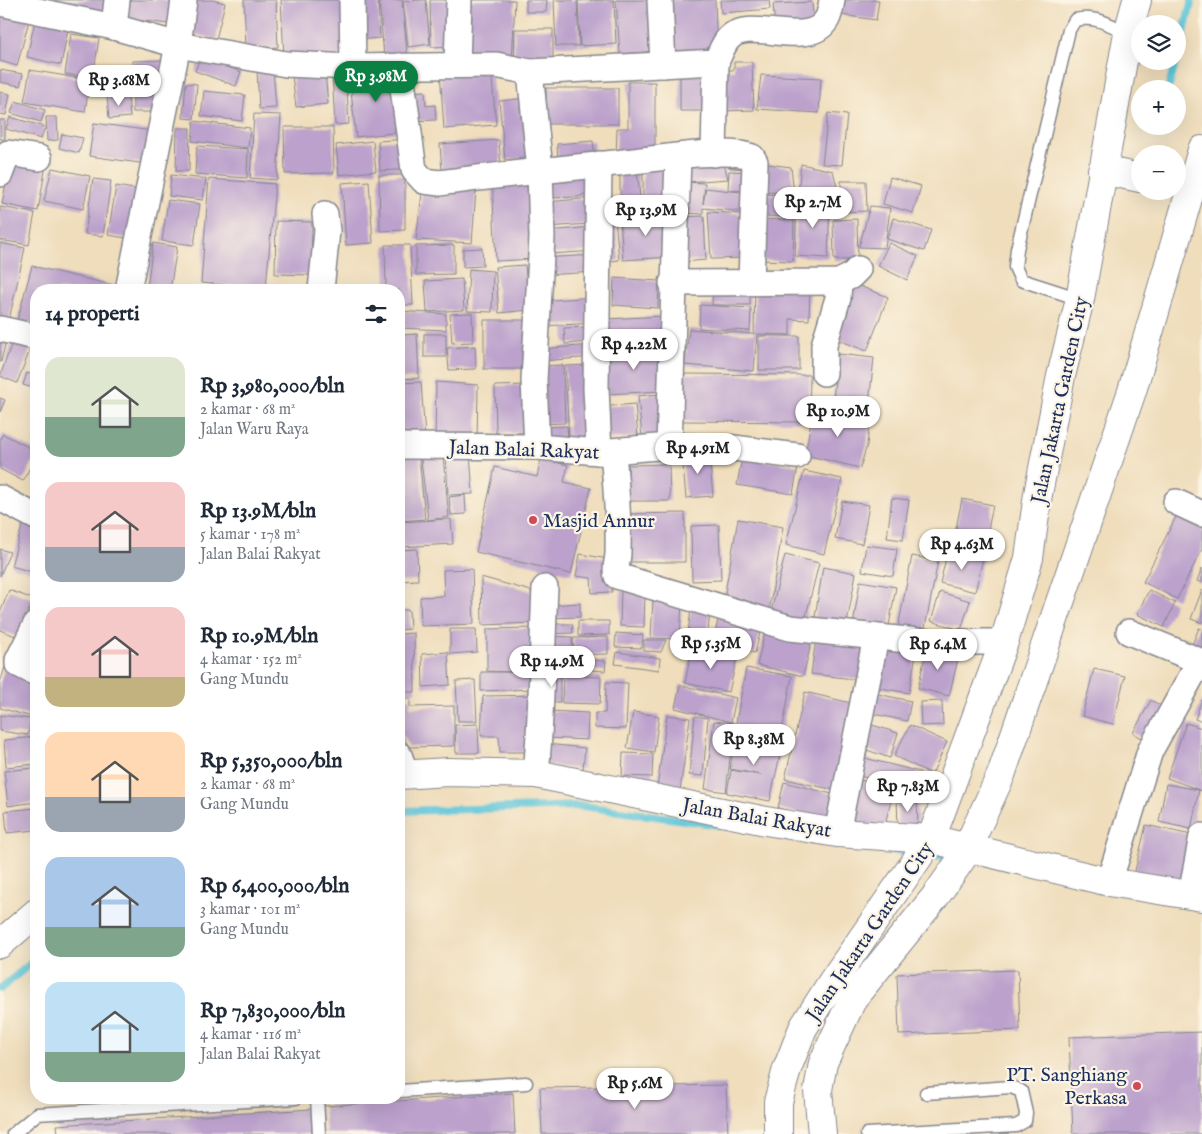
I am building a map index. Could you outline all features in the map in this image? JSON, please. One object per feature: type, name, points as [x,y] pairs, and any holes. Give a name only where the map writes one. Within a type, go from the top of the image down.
[{"type":"street","points":[[114,27],[117,0]]},
{"type":"street","points":[[129,284],[178,45],[184,0]]},
{"type":"street","points":[[352,0],[353,67]]},
{"type":"street","points":[[457,65],[459,0]]},
{"type":"street","points":[[660,0],[663,64]]},
{"type":"street","points":[[714,154],[716,62],[730,37],[739,33],[796,33],[819,27],[827,19],[832,0]]},
{"type":"street","name":"Jalan Jakarta Garden City","points":[[778,1134],[778,1102],[787,1069],[803,1028],[832,982],[927,846],[1004,642],[1029,558],[1038,494],[1061,376],[1080,299],[1128,33],[1137,0]]},
{"type":"street","points":[[0,3],[114,27],[178,45],[286,64],[353,67],[496,65],[530,72],[716,62]]},
{"type":"street","points":[[400,66],[414,170],[424,181],[440,182],[540,170],[714,154],[748,155],[755,162],[751,282]]},
{"type":"street","points":[[530,72],[540,170],[542,237],[534,380],[537,447]]},
{"type":"street","name":"Jalan Jakarta Garden City","points":[[1186,184],[1202,150]]},
{"type":"street","points":[[0,174],[8,153],[39,158]]},
{"type":"street","points":[[669,446],[672,283],[678,157]]},
{"type":"street","points":[[599,164],[596,388],[606,452],[669,446],[734,448],[797,456]]},
{"type":"street","points":[[1102,170],[1131,176]]},
{"type":"street","name":"Jalan Jakarta Garden City","points":[[822,1134],[818,1090],[823,1063],[831,1042],[853,998],[935,898],[966,852],[1001,774],[1129,400],[1181,200]]},
{"type":"street","points":[[322,284],[327,231],[325,214]]},
{"type":"street","points":[[672,283],[751,282],[848,275],[838,298],[824,345],[824,373]]},
{"type":"street","points":[[0,329],[30,336]]},
{"type":"street","name":"Jalan Balai Rakyat","points":[[405,446],[537,447],[606,452],[618,503],[617,576],[790,628],[876,637]]},
{"type":"street","points":[[0,498],[30,514]]},
{"type":"street","points":[[1176,502],[1202,514]]},
{"type":"street","points":[[536,774],[542,717],[540,688],[545,588]]},
{"type":"street","points":[[1110,882],[1150,751],[1201,661],[1129,632]]},
{"type":"street","points":[[30,636],[18,660],[18,664],[22,668],[30,670]]},
{"type":"street","points":[[837,833],[876,637],[927,642],[1004,642]]},
{"type":"street","name":"Jalan Balai Rakyat","points":[[405,768],[448,772],[536,774],[766,821],[966,852],[1110,882],[1196,896]]},
{"type":"street","points":[[1196,896],[1202,836]]},
{"type":"street","points":[[886,904],[912,927]]},
{"type":"street","points":[[0,944],[30,917]]},
{"type":"lane","points":[[1080,299],[1021,280],[1016,267],[1017,249],[1069,30],[1075,20],[1086,18],[1102,21],[1128,33]]},
{"type":"lane","points":[[405,1091],[526,1083]]},
{"type":"lane","points":[[867,1134],[1016,1126],[1025,1121],[1026,1113],[1020,1091],[1011,1087],[926,1093]]},
{"type":"lane","points":[[13,1134],[37,1114],[199,1104]]},
{"type":"lane","points":[[317,1104],[319,1134]]},
{"type":"building","points":[[55,0],[115,0],[113,13],[69,7],[69,4],[54,3]]},
{"type":"building","points":[[121,0],[180,0],[177,25],[119,18]]},
{"type":"building","points":[[197,0],[213,0],[225,3],[216,39],[189,33]]},
{"type":"building","points":[[244,0],[276,0],[278,47],[246,49]]},
{"type":"building","points":[[281,0],[343,0],[348,56],[284,58]]},
{"type":"building","points":[[355,0],[378,0],[380,38],[357,40]]},
{"type":"building","points":[[379,0],[402,0],[407,54],[384,56]]},
{"type":"building","points":[[426,0],[430,44],[408,47],[403,1]]},
{"type":"building","points":[[430,0],[454,0],[455,46],[431,47]]},
{"type":"building","points":[[465,0],[515,0],[512,62],[463,60]]},
{"type":"building","points":[[526,0],[547,0],[546,12],[526,12]]},
{"type":"building","points":[[554,0],[577,0],[579,46],[556,46]]},
{"type":"building","points":[[614,0],[616,44],[580,46],[578,1]]},
{"type":"building","points":[[616,0],[655,0],[658,51],[620,54]]},
{"type":"building","points":[[671,0],[715,0],[717,54],[672,57]]},
{"type":"building","points":[[720,0],[769,0],[770,9],[721,13]]},
{"type":"building","points":[[843,0],[879,0],[876,20],[841,15]]},
{"type":"building","points":[[812,2],[814,26],[775,29],[773,4]]},
{"type":"building","points":[[0,5],[31,13],[17,66],[0,61]]},
{"type":"building","points":[[37,11],[70,19],[61,65],[27,57]]},
{"type":"building","points":[[515,29],[553,29],[553,65],[514,65]]},
{"type":"building","points":[[71,34],[99,38],[93,78],[65,74]]},
{"type":"building","points":[[201,56],[241,72],[236,86],[195,71]]},
{"type":"building","points":[[162,60],[163,112],[133,112],[132,61]]},
{"type":"building","points":[[734,62],[752,62],[754,110],[722,111],[720,70],[734,70]]},
{"type":"building","points":[[491,67],[496,125],[444,129],[440,71]]},
{"type":"building","points":[[273,68],[276,108],[259,109],[257,69]]},
{"type":"building","points":[[395,68],[402,132],[356,137],[349,73]]},
{"type":"building","points":[[0,70],[23,74],[20,86],[0,82]]},
{"type":"building","points":[[30,70],[90,80],[85,112],[24,102]]},
{"type":"building","points":[[346,71],[349,124],[335,125],[332,72]]},
{"type":"building","points":[[325,72],[328,104],[296,107],[292,76]]},
{"type":"building","points":[[709,73],[709,111],[680,111],[680,74]]},
{"type":"building","points":[[761,75],[821,78],[819,113],[757,109]]},
{"type":"building","points":[[628,82],[655,82],[655,157],[616,157],[617,128],[628,128]]},
{"type":"building","points":[[186,83],[197,84],[194,119],[183,118]]},
{"type":"building","points":[[546,88],[618,88],[618,124],[546,124]]},
{"type":"building","points":[[204,91],[245,95],[242,121],[201,116]]},
{"type":"building","points":[[425,91],[426,106],[435,105],[436,120],[410,121],[408,92]]},
{"type":"building","points":[[0,92],[10,94],[6,115],[0,114]]},
{"type":"building","points":[[128,94],[130,117],[109,119],[107,96]]},
{"type":"building","points":[[527,98],[533,157],[505,160],[499,101]]},
{"type":"building","points":[[15,101],[45,110],[41,122],[11,113]]},
{"type":"building","points":[[828,113],[847,115],[842,165],[822,164]]},
{"type":"building","points":[[254,114],[281,115],[277,180],[250,178]]},
{"type":"building","points":[[10,117],[45,127],[41,139],[6,129]]},
{"type":"building","points":[[46,117],[57,117],[58,140],[47,141]]},
{"type":"building","points":[[0,120],[5,120],[5,139],[0,139]]},
{"type":"building","points":[[194,121],[250,128],[248,148],[192,141]]},
{"type":"building","points":[[94,123],[152,131],[147,164],[89,156]]},
{"type":"building","points":[[284,127],[333,127],[334,173],[285,174]]},
{"type":"building","points":[[177,128],[190,128],[189,171],[176,171]]},
{"type":"building","points":[[62,134],[83,138],[79,153],[59,148]]},
{"type":"building","points":[[408,139],[410,169],[380,171],[378,141]]},
{"type":"building","points":[[499,140],[501,168],[442,172],[440,144]]},
{"type":"building","points":[[373,141],[376,171],[339,175],[336,145]]},
{"type":"building","points":[[593,141],[595,161],[558,164],[557,144]]},
{"type":"building","points":[[197,146],[248,149],[247,178],[195,174]]},
{"type":"building","points":[[11,158],[46,165],[38,211],[2,204]]},
{"type":"building","points":[[723,160],[728,179],[688,182],[686,162]]},
{"type":"building","points":[[731,160],[753,169],[730,168]]},
{"type":"building","points":[[673,161],[671,209],[643,212],[643,171]]},
{"type":"building","points":[[760,163],[791,167],[794,193],[758,192]]},
{"type":"building","points":[[801,164],[833,171],[839,195],[798,194]]},
{"type":"building","points":[[52,168],[90,176],[83,209],[44,201]]},
{"type":"building","points":[[596,170],[595,188],[579,197],[549,198],[547,173]]},
{"type":"building","points":[[729,171],[753,172],[752,191],[728,190]]},
{"type":"building","points":[[620,172],[637,172],[642,211],[620,213]]},
{"type":"building","points":[[171,175],[206,179],[203,200],[169,196]]},
{"type":"building","points":[[379,175],[405,175],[405,230],[380,231]]},
{"type":"building","points":[[532,176],[536,259],[496,261],[492,178]]},
{"type":"building","points":[[890,177],[921,186],[913,213],[883,204]]},
{"type":"building","points":[[93,179],[111,181],[103,236],[85,234]]},
{"type":"building","points":[[209,179],[275,184],[266,284],[201,283]]},
{"type":"building","points":[[369,181],[373,243],[346,245],[342,183]]},
{"type":"building","points":[[841,181],[866,181],[867,211],[841,212]]},
{"type":"building","points":[[684,182],[705,183],[703,204],[706,188],[748,193],[746,212],[703,208],[703,214],[683,213]]},
{"type":"building","points":[[116,186],[140,190],[132,239],[108,235]]},
{"type":"building","points":[[423,186],[476,190],[472,243],[416,240]]},
{"type":"building","points":[[757,194],[794,195],[793,217],[756,216]]},
{"type":"building","points":[[592,198],[588,224],[548,227],[546,202]]},
{"type":"building","points":[[168,200],[200,204],[194,245],[162,241]]},
{"type":"building","points":[[797,200],[830,201],[828,258],[795,256]]},
{"type":"building","points":[[870,206],[890,208],[885,248],[859,247]]},
{"type":"building","points":[[0,207],[35,213],[29,245],[0,240]]},
{"type":"building","points":[[708,212],[750,214],[747,258],[711,259]]},
{"type":"building","points":[[670,214],[672,257],[623,260],[620,217]]},
{"type":"building","points":[[704,216],[706,260],[682,262],[680,217]]},
{"type":"building","points":[[615,218],[619,260],[603,262],[600,221]]},
{"type":"building","points":[[893,218],[931,230],[924,251],[887,239]]},
{"type":"building","points":[[755,219],[794,220],[793,261],[754,260]]},
{"type":"building","points":[[857,219],[858,260],[834,260],[833,220]]},
{"type":"building","points":[[276,221],[312,222],[311,275],[275,274]]},
{"type":"building","points":[[593,227],[595,251],[550,254],[548,231]]},
{"type":"building","points":[[0,243],[25,248],[9,320],[0,318]]},
{"type":"building","points":[[153,243],[177,247],[171,284],[148,284]]},
{"type":"building","points":[[889,243],[918,256],[907,280],[878,266]]},
{"type":"building","points":[[385,245],[410,245],[413,305],[405,305],[405,284],[386,284]]},
{"type":"building","points":[[454,245],[454,274],[416,275],[416,246]]},
{"type":"building","points":[[482,248],[483,266],[463,267],[463,249]]},
{"type":"building","points":[[595,255],[596,272],[543,275],[542,258]]},
{"type":"building","points":[[525,265],[529,310],[499,313],[495,267]]},
{"type":"building","points":[[32,266],[108,284],[30,284],[30,324],[17,321]]},
{"type":"building","points":[[469,269],[493,271],[492,312],[467,311]]},
{"type":"building","points":[[614,278],[659,281],[658,308],[613,305]]},
{"type":"building","points":[[462,279],[464,310],[427,312],[425,281]]},
{"type":"building","points":[[849,282],[888,297],[867,351],[828,336]]},
{"type":"building","points":[[755,284],[810,286],[809,320],[790,319],[790,335],[757,334],[754,371],[685,365],[689,329],[754,334]]},
{"type":"building","points":[[713,286],[750,286],[750,305],[712,305]]},
{"type":"building","points":[[593,297],[595,323],[543,326],[541,301]]},
{"type":"building","points":[[700,305],[751,308],[750,331],[699,328]]},
{"type":"building","points":[[405,311],[446,314],[446,330],[405,328]]},
{"type":"building","points":[[472,313],[473,342],[452,343],[450,314]]},
{"type":"building","points":[[664,316],[666,342],[608,346],[606,319]]},
{"type":"building","points":[[484,320],[528,320],[528,369],[484,369]]},
{"type":"building","points":[[589,327],[590,342],[565,344],[564,328]]},
{"type":"building","points":[[0,334],[7,336],[1,362],[0,362]]},
{"type":"building","points":[[417,334],[419,378],[405,379],[405,335]]},
{"type":"building","points":[[424,334],[446,334],[446,357],[424,357]]},
{"type":"building","points":[[15,335],[30,341],[30,350],[17,383],[0,376]]},
{"type":"building","points":[[759,336],[799,336],[799,370],[759,370]]},
{"type":"building","points":[[593,345],[594,357],[540,361],[539,349]]},
{"type":"building","points":[[475,346],[476,369],[449,370],[447,348]]},
{"type":"building","points":[[661,349],[663,391],[607,394],[604,352]]},
{"type":"building","points":[[838,354],[874,358],[868,412],[832,408]]},
{"type":"building","points":[[563,365],[565,423],[541,424],[539,366]]},
{"type":"building","points":[[591,365],[595,439],[569,440],[565,366]]},
{"type":"building","points":[[27,373],[30,374],[30,387],[23,385]]},
{"type":"building","points":[[684,374],[810,375],[809,422],[683,421]]},
{"type":"building","points":[[421,382],[425,437],[405,439],[405,383]]},
{"type":"building","points":[[436,382],[478,385],[477,442],[435,441]]},
{"type":"building","points":[[527,385],[528,433],[496,433],[495,386]]},
{"type":"building","points":[[661,394],[665,436],[642,438],[638,396]]},
{"type":"building","points":[[0,398],[5,400],[0,412]]},
{"type":"building","points":[[635,404],[638,437],[602,439],[600,407]]},
{"type":"building","points":[[813,410],[870,417],[867,445],[860,468],[805,455]]},
{"type":"building","points":[[567,426],[568,440],[543,442],[542,427]]},
{"type":"building","points":[[3,434],[30,448],[30,468],[23,481],[0,469],[0,440]]},
{"type":"building","points":[[442,447],[449,517],[428,520],[420,450]]},
{"type":"building","points":[[709,452],[713,496],[686,498],[682,455]]},
{"type":"building","points":[[470,453],[473,494],[448,495],[446,454]]},
{"type":"building","points":[[419,454],[425,519],[405,521],[405,455]]},
{"type":"building","points":[[742,457],[798,466],[793,494],[737,485]]},
{"type":"building","name":"Masjid Annur","points":[[541,459],[568,465],[564,482],[591,488],[571,574],[476,552],[495,467],[537,477]]},
{"type":"building","points":[[669,464],[670,501],[629,501],[628,465]]},
{"type":"building","points":[[804,471],[842,479],[824,554],[786,545]]},
{"type":"building","points":[[465,495],[466,514],[451,515],[449,497]]},
{"type":"building","points":[[892,498],[909,500],[903,540],[887,538]]},
{"type":"building","points":[[962,499],[993,505],[983,555],[952,548]]},
{"type":"building","points":[[842,501],[869,505],[862,544],[835,539]]},
{"type":"building","points":[[1180,509],[1202,520],[1202,549],[1177,599],[1143,582]]},
{"type":"building","points":[[685,513],[685,562],[622,562],[622,514]]},
{"type":"building","points":[[451,519],[453,544],[405,547],[405,522]]},
{"type":"building","points":[[738,519],[783,527],[769,612],[723,604]]},
{"type":"building","points":[[23,523],[30,525],[30,571],[11,566]]},
{"type":"building","points":[[719,525],[721,580],[692,581],[691,526]]},
{"type":"building","points":[[866,545],[897,549],[893,576],[862,571]]},
{"type":"building","points":[[0,549],[10,552],[0,576]]},
{"type":"building","points":[[417,549],[418,580],[405,581],[405,550]]},
{"type":"building","points":[[948,550],[983,558],[975,592],[940,583]]},
{"type":"building","points":[[580,554],[614,560],[611,579],[612,592],[592,593],[591,578],[576,576]]},
{"type":"building","points":[[785,555],[819,563],[804,624],[770,616]]},
{"type":"building","points":[[912,556],[938,561],[924,633],[898,628]]},
{"type":"building","points":[[823,567],[856,573],[846,629],[814,623]]},
{"type":"building","points":[[1202,568],[1202,583],[1197,581]]},
{"type":"building","points":[[472,569],[474,624],[421,626],[420,597],[444,596],[443,570]]},
{"type":"building","points":[[481,577],[531,591],[534,623],[482,625]]},
{"type":"building","points":[[860,581],[896,587],[888,631],[853,625]]},
{"type":"building","points":[[9,590],[30,598],[30,607],[18,637],[0,630],[0,613]]},
{"type":"building","points":[[1149,590],[1175,603],[1164,627],[1137,614]]},
{"type":"building","points":[[1202,590],[1202,623],[1191,619]]},
{"type":"building","points":[[621,591],[645,592],[644,627],[620,626]]},
{"type":"building","points":[[940,592],[970,601],[961,630],[931,621]]},
{"type":"building","points":[[653,599],[682,601],[680,639],[651,638]]},
{"type":"building","points":[[580,603],[580,617],[548,618],[547,605]]},
{"type":"building","points":[[691,609],[710,611],[707,642],[687,640]]},
{"type":"building","points":[[405,610],[409,610],[410,629],[405,629]]},
{"type":"building","points":[[719,615],[762,625],[755,653],[713,643]]},
{"type":"building","points":[[578,621],[609,621],[609,635],[578,636]]},
{"type":"building","points":[[549,624],[572,624],[573,633],[550,634]]},
{"type":"building","points":[[535,628],[535,689],[481,691],[481,672],[514,672],[487,671],[487,629]]},
{"type":"building","points":[[766,628],[812,640],[803,676],[757,665]]},
{"type":"building","points":[[1199,628],[1202,629],[1202,651],[1191,647]]},
{"type":"building","points":[[450,629],[476,629],[477,652],[450,654]]},
{"type":"building","points":[[414,633],[415,692],[405,692],[405,634]]},
{"type":"building","points":[[616,633],[643,635],[642,648],[615,647]]},
{"type":"building","points":[[549,636],[572,637],[572,671],[550,672]]},
{"type":"building","points":[[608,637],[608,654],[574,655],[573,638]]},
{"type":"building","points":[[816,639],[867,646],[862,680],[811,674]]},
{"type":"building","points":[[644,640],[666,640],[661,652],[644,651]]},
{"type":"building","points":[[883,643],[917,649],[909,693],[875,687]]},
{"type":"building","points":[[927,647],[959,655],[949,696],[918,688]]},
{"type":"building","points":[[692,648],[737,657],[729,692],[685,683]]},
{"type":"building","points":[[448,652],[450,685],[423,687],[422,654]]},
{"type":"building","points":[[617,652],[660,658],[659,670],[615,664]]},
{"type":"building","points":[[592,660],[606,661],[605,671],[591,670]]},
{"type":"building","points":[[5,667],[30,674],[30,716],[0,708],[0,683]]},
{"type":"building","points":[[746,668],[792,676],[781,737],[735,728]]},
{"type":"building","points":[[1094,669],[1125,676],[1113,724],[1082,716]]},
{"type":"building","points":[[543,674],[560,674],[560,702],[543,702]]},
{"type":"building","points":[[563,676],[601,677],[600,704],[562,703]]},
{"type":"building","points":[[475,680],[477,721],[458,721],[456,681]]},
{"type":"building","points":[[606,682],[628,683],[626,729],[595,728],[595,713],[605,713]]},
{"type":"building","points":[[680,685],[736,698],[731,722],[675,708]]},
{"type":"building","points":[[805,692],[855,704],[835,790],[785,779]]},
{"type":"building","points":[[873,693],[911,701],[907,721],[869,713]]},
{"type":"building","points":[[538,695],[527,752],[500,752],[499,736],[481,736],[483,696]]},
{"type":"building","points":[[405,698],[410,698],[410,707],[454,706],[454,746],[409,747],[405,740]]},
{"type":"building","points":[[1151,700],[1166,709],[1148,741],[1133,733]]},
{"type":"building","points":[[1202,700],[1202,722],[1195,719]]},
{"type":"building","points":[[942,701],[943,725],[921,726],[920,702]]},
{"type":"building","points":[[549,711],[588,713],[587,740],[548,738]]},
{"type":"building","points":[[633,712],[659,716],[654,752],[627,748]]},
{"type":"building","points":[[0,715],[30,719],[28,735],[0,731]]},
{"type":"building","points":[[667,715],[690,718],[680,791],[657,788]]},
{"type":"building","points":[[695,716],[708,718],[703,776],[689,775]]},
{"type":"building","points":[[714,721],[734,723],[726,792],[705,789]]},
{"type":"building","points":[[1186,723],[1202,728],[1202,791],[1167,778]]},
{"type":"building","points":[[478,724],[479,753],[456,753],[455,725]]},
{"type":"building","points":[[869,724],[898,733],[890,758],[861,748]]},
{"type":"building","points":[[910,725],[947,742],[932,774],[894,756]]},
{"type":"building","points":[[736,732],[783,741],[770,801],[727,793],[731,770],[761,775],[730,769]]},
{"type":"building","points":[[30,738],[30,765],[6,767],[4,740]]},
{"type":"building","points":[[546,744],[585,748],[583,769],[544,765]]},
{"type":"building","points":[[623,753],[653,754],[652,777],[622,776]]},
{"type":"building","points":[[861,757],[920,772],[914,791],[856,775]]},
{"type":"building","points":[[30,768],[30,803],[8,806],[4,771]]},
{"type":"building","points":[[857,779],[894,789],[883,832],[846,823]]},
{"type":"building","points":[[784,782],[836,795],[829,821],[778,808]]},
{"type":"building","points":[[1166,784],[1199,790],[1191,829],[1159,822]]},
{"type":"building","points":[[917,792],[918,833],[898,834],[897,793]]},
{"type":"building","points":[[30,809],[30,831],[7,833],[5,811]]},
{"type":"building","points":[[1146,825],[1196,836],[1184,887],[1134,875]]},
{"type":"building","points":[[1018,970],[1020,1030],[899,1035],[897,974]]},
{"type":"building","name":"PT. Sanghiang Perkasa","points":[[1202,1032],[1202,1134],[1073,1134],[1069,1037]]},
{"type":"building","points":[[726,1085],[728,1134],[542,1134],[540,1088]]},
{"type":"building","points":[[513,1093],[515,1134],[326,1134],[324,1106],[405,1104],[405,1100]]},
{"type":"building","points":[[312,1109],[312,1134],[58,1134],[57,1125]]},
{"type":"waterway","points":[[1186,24],[1192,0]]},
{"type":"waterway","points":[[1171,80],[1173,70]]},
{"type":"waterway","points":[[405,811],[583,806],[727,826]]},
{"type":"waterway","points":[[884,849],[915,854]]},
{"type":"waterway","points":[[926,855],[954,859]]},
{"type":"waterway","points":[[0,989],[30,964]]},
{"type":"place","name":"Masjid Annur","points":[[533,520]]},
{"type":"place","name":"PT. Sanghiang Perkasa","points":[[1137,1086]]}]
